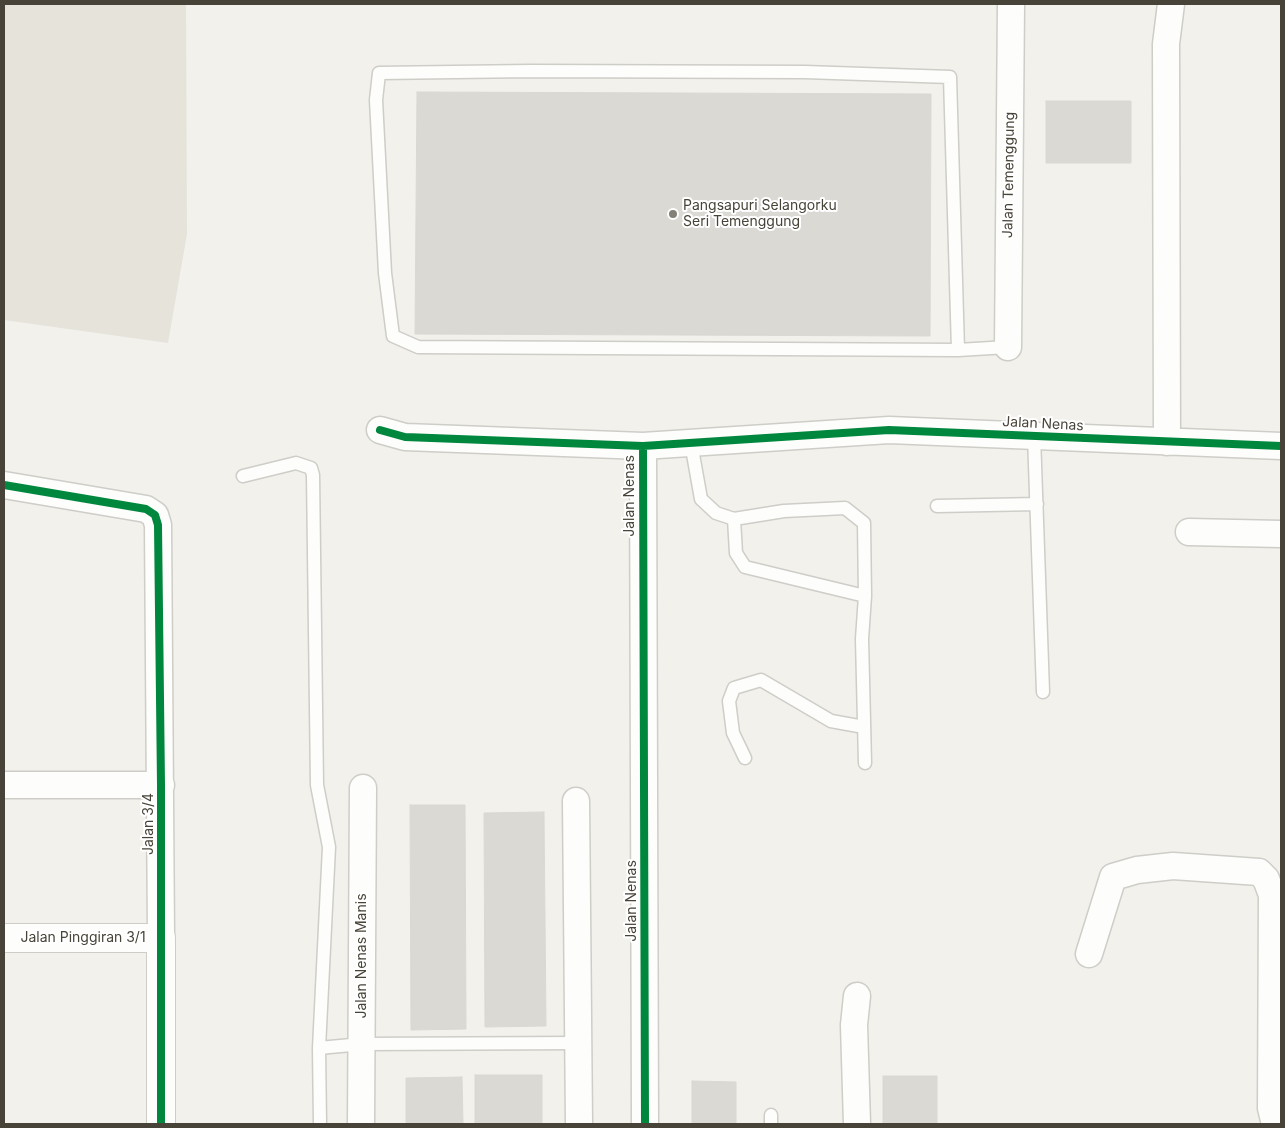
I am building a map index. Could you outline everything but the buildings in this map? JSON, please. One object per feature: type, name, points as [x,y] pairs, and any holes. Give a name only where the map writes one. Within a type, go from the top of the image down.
[{"type":"street","name":"Jalan Temenggung","points":[[1008,347],[1011,4]]},
{"type":"street","points":[[1167,442],[1166,44],[1171,4]]},
{"type":"street","points":[[380,430],[405,437],[643,446]]},
{"type":"street","name":"Jalan Nenas","points":[[645,1124],[643,446],[889,430],[1281,446]]},
{"type":"street","name":"Jalan 3/4","points":[[4,485],[146,509],[155,514],[158,524],[162,785],[162,1124]]},
{"type":"street","points":[[1189,532],[1281,534]]},
{"type":"street","points":[[4,785],[162,785]]},
{"type":"street","name":"Jalan Nenas Manis","points":[[362,1124],[363,788]]},
{"type":"street","points":[[576,801],[580,1043],[579,1124]]},
{"type":"street","points":[[1089,954],[1113,877],[1137,870],[1173,866],[1259,872],[1266,879],[1272,895],[1271,1108],[1275,1124]]},
{"type":"street","name":"Jalan Pinggiran 3/1","points":[[4,938],[162,938]]},
{"type":"street","points":[[857,996],[854,1025],[857,1124]]},
{"type":"lane","points":[[958,350],[950,77],[795,72],[379,73],[376,100],[385,273],[393,336],[418,347],[958,350],[1008,347]]},
{"type":"lane","points":[[1034,436],[1043,692]]},
{"type":"lane","points":[[691,443],[700,499],[716,513],[734,519],[784,511],[845,508],[864,523],[865,596],[862,639],[865,763]]},
{"type":"lane","points":[[243,476],[296,463],[311,468],[313,475],[317,785],[329,847],[319,1048],[320,1124]]},
{"type":"lane","points":[[937,506],[1037,504]]},
{"type":"lane","points":[[734,519],[736,554],[745,567],[865,596]]},
{"type":"lane","points":[[745,758],[734,733],[729,701],[734,688],[761,680],[831,721],[864,727]]},
{"type":"lane","points":[[319,1048],[362,1044],[580,1043]]},
{"type":"shaded area","points":[[4,4],[186,4],[187,234],[168,343],[4,320]]},
{"type":"cycle path","points":[[380,430],[405,437],[643,446],[889,430],[1281,446]]},
{"type":"cycle path","points":[[643,446],[645,1124]]},
{"type":"cycle path","points":[[4,485],[146,509],[155,515],[158,525],[161,785],[161,1124]]},
{"type":"place","name":"Pangsapuri Selangorku Seri Temenggung","points":[[673,214]]}]
